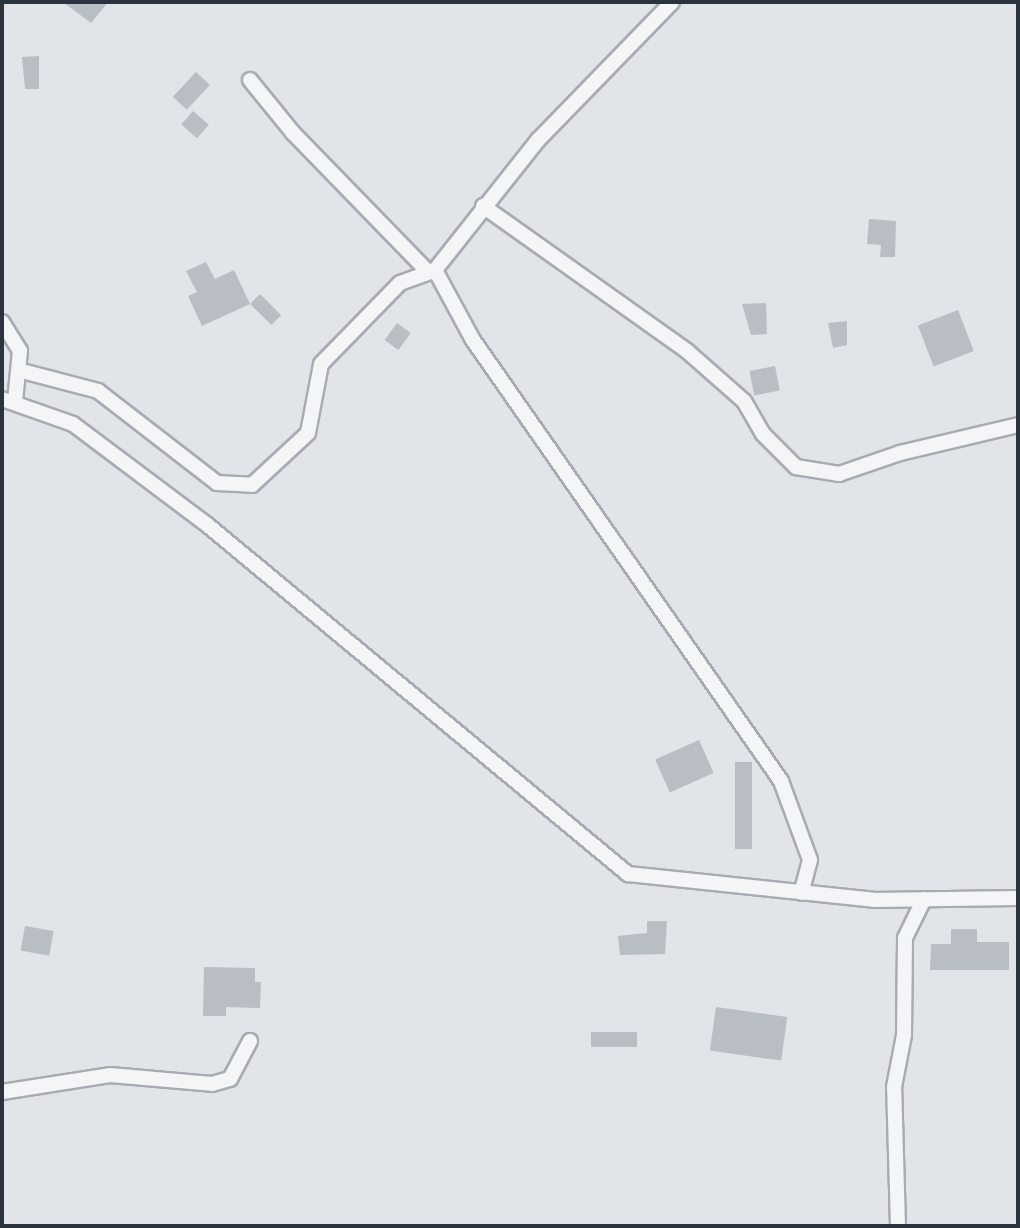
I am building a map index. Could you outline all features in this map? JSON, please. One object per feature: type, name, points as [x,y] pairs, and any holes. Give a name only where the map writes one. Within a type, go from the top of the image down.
[{"type":"street","points":[[22,371],[98,391],[217,483],[252,485],[308,433],[321,364],[400,283],[431,271],[538,140],[672,2]]},
{"type":"street","points":[[250,80],[293,133],[431,271],[467,330],[781,781],[810,860],[801,893]]},
{"type":"street","points":[[483,206],[687,351],[744,401],[764,435],[796,467],[839,474],[900,453],[1018,425]]},
{"type":"street","points":[[2,322],[14,335],[22,371],[8,400],[73,424],[205,523],[628,874],[801,893],[924,899],[1018,898]]},
{"type":"street","points":[[898,1226],[894,1087],[904,1035],[905,938],[924,899]]},
{"type":"street","points":[[2,1092],[110,1075],[212,1084],[230,1079],[250,1041]]},
{"type":"building","points":[[63,2],[108,2],[91,23]]},
{"type":"building","points":[[39,56],[39,89],[25,89],[22,57]]},
{"type":"building","points":[[196,72],[210,85],[187,110],[173,97]]},
{"type":"building","points":[[193,111],[209,125],[197,138],[181,125]]},
{"type":"building","points":[[869,219],[896,221],[895,257],[880,257],[881,245],[867,244]]},
{"type":"building","points":[[206,262],[215,279],[234,270],[250,304],[202,326],[188,296],[197,292],[186,271]]},
{"type":"building","points":[[260,294],[281,315],[271,325],[250,304]]},
{"type":"building","points":[[766,303],[767,334],[751,335],[742,304]]},
{"type":"building","points":[[958,310],[974,351],[934,366],[918,325]]},
{"type":"building","points":[[847,321],[847,345],[833,348],[828,323]]},
{"type":"building","points":[[397,323],[411,333],[398,350],[385,340]]},
{"type":"building","points":[[775,366],[780,391],[754,396],[749,371]]},
{"type":"building","points":[[699,740],[714,773],[670,792],[655,760]]},
{"type":"building","points":[[735,762],[752,762],[752,849],[735,849]]},
{"type":"building","points":[[647,921],[667,921],[665,954],[620,955],[618,936],[647,933]]},
{"type":"building","points":[[25,926],[54,931],[49,956],[21,951]]},
{"type":"building","points":[[951,929],[977,929],[977,942],[1009,942],[1009,970],[930,970],[931,944],[951,944]]},
{"type":"building","points":[[204,967],[255,968],[255,982],[261,982],[260,1008],[226,1007],[226,1016],[203,1016]]},
{"type":"building","points":[[716,1007],[787,1017],[781,1061],[710,1051]]},
{"type":"building","points":[[591,1032],[637,1032],[637,1047],[591,1047]]}]
